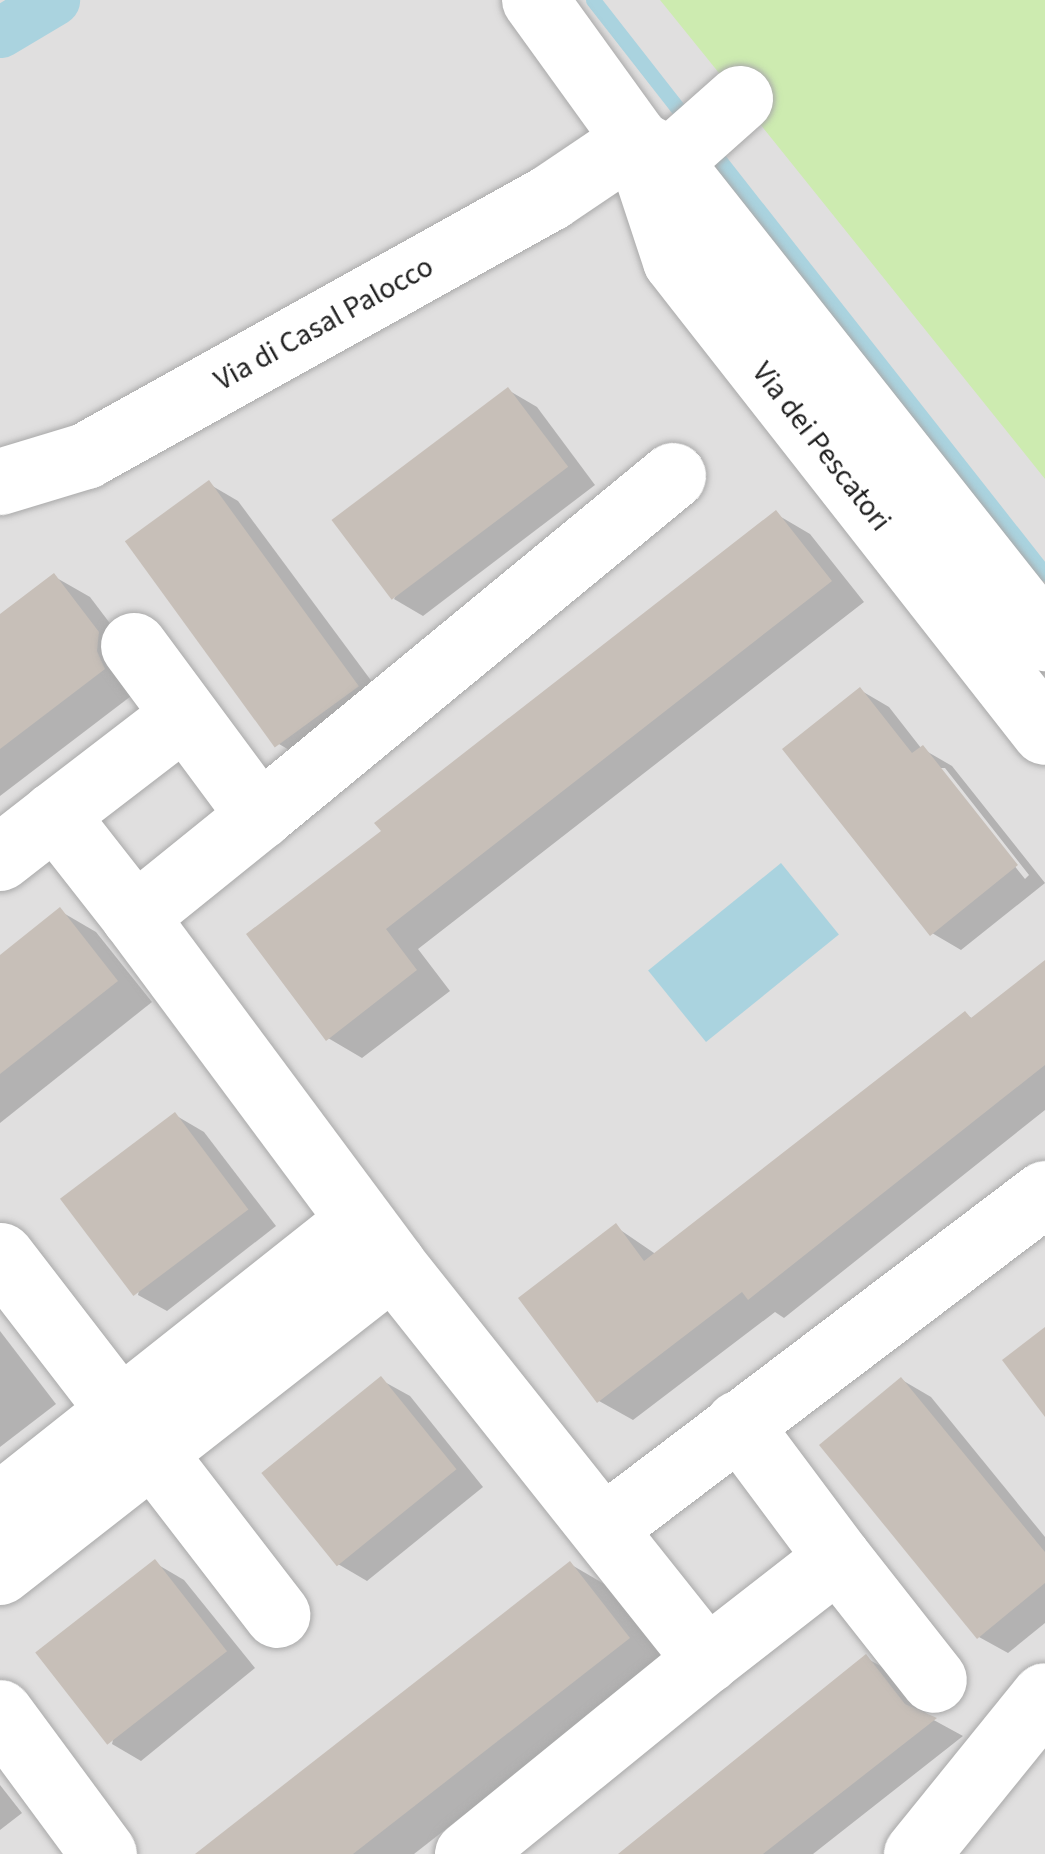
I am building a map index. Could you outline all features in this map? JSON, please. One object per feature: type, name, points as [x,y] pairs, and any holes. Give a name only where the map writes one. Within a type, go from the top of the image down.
[{"type":"street","name":"Via dei Pescatori","points":[[536,0],[692,132],[1045,638]]},
{"type":"street","name":"Via dei Pescatori","points":[[692,132],[676,262],[1045,733]]},
{"type":"street","name":"Via di Casal Palocco","points":[[0,482],[86,457],[550,198],[692,132]]},
{"type":"street","points":[[135,916],[673,476]]},
{"type":"street","points":[[134,646],[260,816]]},
{"type":"street","points":[[0,858],[184,716]]},
{"type":"street","points":[[55,815],[376,1243],[707,1660]]},
{"type":"street","points":[[604,1528],[1045,1194]]},
{"type":"street","points":[[0,1572],[138,1432],[376,1243]]},
{"type":"street","points":[[1,1256],[277,1615]]},
{"type":"street","points":[[738,1424],[934,1680]]},
{"type":"street","points":[[0,1506],[138,1432]]},
{"type":"street","points":[[468,1854],[838,1558]]},
{"type":"street","points":[[916,1854],[1045,1696]]},
{"type":"street","points":[[0,1713],[104,1854]]},
{"type":"shaded area","points":[[0,0],[1045,0],[1045,1854],[0,1854]]},
{"type":"green space","points":[[660,0],[1045,0],[1045,479],[740,99]]},
{"type":"water","points":[[781,863],[839,934],[706,1042],[648,971]]},
{"type":"building","points":[[508,387],[568,467],[392,600],[332,520]]},
{"type":"building","points":[[209,480],[359,686],[275,747],[125,541]]},
{"type":"building","points":[[776,510],[832,581],[386,929],[417,970],[326,1041],[246,934],[381,831],[374,823]]},
{"type":"building","points":[[54,573],[99,632],[97,651],[105,669],[0,749],[0,614]]},
{"type":"building","points":[[860,687],[912,753],[923,745],[1018,865],[930,936],[782,749]]},
{"type":"building","points":[[60,907],[118,981],[0,1074],[0,955]]},
{"type":"building","points":[[1045,960],[1045,1065],[748,1300],[742,1292],[597,1403],[518,1298],[616,1223],[644,1261],[965,1011],[971,1018]]},
{"type":"building","points":[[175,1112],[248,1209],[133,1296],[60,1199]]},
{"type":"building","points":[[1045,1327],[1045,1417],[1002,1360]]},
{"type":"building","points":[[381,1376],[457,1469],[337,1566],[261,1473]]},
{"type":"building","points":[[901,1377],[1045,1552],[1045,1583],[977,1639],[819,1445]]},
{"type":"building","points":[[155,1559],[227,1651],[107,1745],[35,1653]]},
{"type":"building","points":[[570,1561],[630,1638],[353,1854],[195,1854]]},
{"type":"building","points":[[866,1654],[905,1704],[937,1718],[763,1854],[618,1854]]},
{"type":"waterway","points":[[0,32],[54,0]]},
{"type":"waterway","points":[[593,0],[690,124]]},
{"type":"waterway","points":[[709,147],[1045,574]]}]
